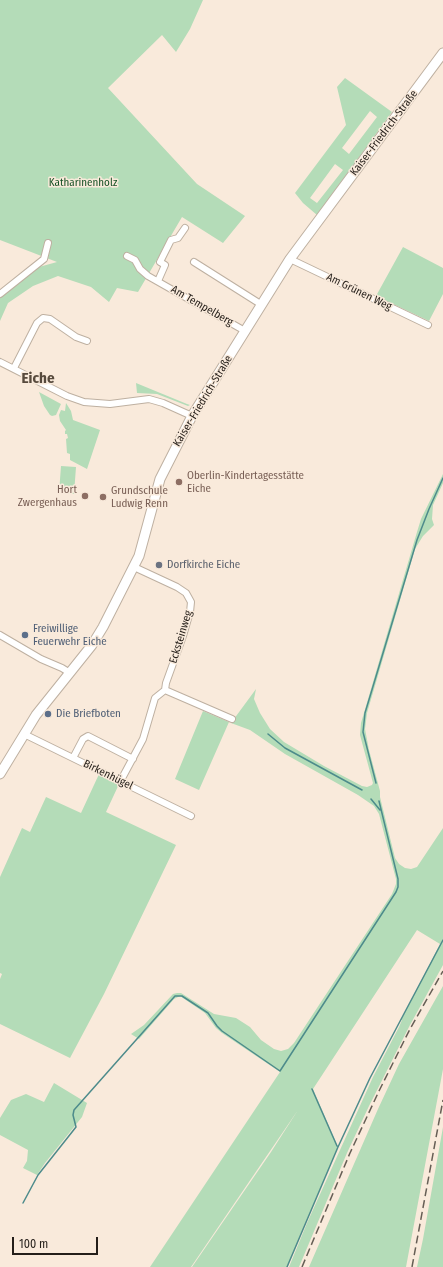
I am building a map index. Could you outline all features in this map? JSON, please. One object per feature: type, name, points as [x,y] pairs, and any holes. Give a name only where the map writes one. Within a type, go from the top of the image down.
[{"type":"street","name":"Kaiser-Friedrich-Straße","points":[[1,771],[36,715],[92,645],[103,627],[139,556],[160,479],[192,416],[290,259],[443,53]]},
{"type":"street","name":"Am Tempelberg","points":[[158,281],[165,265],[160,262],[171,240],[178,238],[185,228]]},
{"type":"street","points":[[0,294],[44,259],[48,243]]},
{"type":"street","name":"Am Tempelberg","points":[[127,256],[135,260],[140,269],[158,281],[245,331]]},
{"type":"street","name":"Am Grünen Weg","points":[[290,259],[428,325]]},
{"type":"street","points":[[194,262],[262,305]]},
{"type":"street","points":[[14,368],[37,323],[43,318],[50,319],[76,337],[87,341]]},
{"type":"street","points":[[0,362],[67,396],[84,402],[110,404],[149,400],[163,403],[192,416]]},
{"type":"street","name":"Ecksteinweg","points":[[120,782],[143,739],[156,698],[165,690],[166,683],[184,636],[191,602],[186,594],[177,587],[134,567]]},
{"type":"street","points":[[0,634],[36,656],[70,673]]},
{"type":"street","points":[[165,690],[232,720]]},
{"type":"street","name":"Birkenhügel","points":[[24,734],[191,816]]},
{"type":"street","points":[[73,758],[83,739],[88,736],[133,759]]},
{"type":"green space","name":"Katharinenholz","points":[[0,0],[203,0],[190,29],[176,52],[162,35],[108,88],[197,184],[245,216],[223,243],[182,217],[138,292],[117,288],[109,302],[91,287],[58,276],[33,286],[8,303],[0,321],[0,296],[39,267],[57,262],[0,240]]},
{"type":"green space","points":[[345,78],[392,112],[317,215],[303,203],[295,193],[346,125],[337,87]],"holes":[[[370,111],[377,117],[349,154],[342,148]],[[335,164],[343,170],[317,203],[310,198]]]},
{"type":"green space","points":[[403,247],[443,268],[443,294],[429,321],[376,296]]},
{"type":"green space","points":[[136,383],[190,405],[188,406],[157,394],[137,393]]},
{"type":"green space","points":[[39,392],[61,404],[56,415],[50,415],[44,406]]},
{"type":"green space","points":[[66,403],[71,411],[73,420],[100,430],[87,469],[70,460],[70,454],[67,453],[66,439],[68,438],[67,434],[65,434],[66,430],[60,421],[59,415],[61,410],[65,411]]},
{"type":"green space","points":[[61,466],[76,467],[74,494],[59,493]]},
{"type":"green space","points":[[443,474],[443,483],[433,505],[432,519],[434,525],[423,536],[415,549],[367,713],[365,729],[395,858],[399,864],[405,868],[411,869],[417,867],[443,828],[443,965],[410,1025],[369,1106],[347,1153],[299,1267],[289,1267],[307,1223],[373,1077],[440,944],[417,930],[313,1089],[338,1147],[287,1267],[192,1267],[298,1110],[191,1267],[150,1267],[280,1072],[222,1033],[216,1028],[205,1013],[180,996],[174,999],[139,1039],[131,1034],[144,1025],[173,994],[181,993],[214,1014],[236,1018],[250,1027],[261,1040],[274,1049],[281,1051],[288,1049],[294,1043],[392,894],[396,884],[379,814],[374,806],[358,795],[285,754],[250,730],[231,723],[256,689],[254,699],[260,713],[270,729],[284,742],[324,766],[362,786],[367,787],[372,785],[373,783],[360,735],[361,723],[421,519]]},
{"type":"green space","points":[[203,711],[229,722],[199,790],[175,779]]},
{"type":"green space","points":[[100,772],[120,782],[106,812],[176,845],[104,994],[70,1058],[0,1024],[0,979],[2,974],[0,973],[0,877],[22,828],[30,832],[46,797],[81,813]]},
{"type":"green space","points":[[443,986],[443,1069],[406,1267],[309,1267],[399,1064]]},
{"type":"green space","points":[[54,1083],[87,1103],[82,1117],[37,1175],[23,1168],[27,1161],[28,1150],[0,1135],[0,1118],[11,1100],[26,1094],[44,1102]]},
{"type":"green space","points":[[443,1127],[443,1267],[417,1267],[423,1239]]},
{"type":"waterway","points":[[376,783],[363,732],[365,713],[417,540],[443,478]]},
{"type":"waterway","points":[[268,734],[285,748],[362,790]]},
{"type":"waterway","points":[[371,799],[380,810]]},
{"type":"waterway","points":[[23,1203],[38,1175],[76,1127],[73,1115],[74,1110],[175,996],[182,996],[208,1013],[222,1031],[280,1071],[398,887],[398,879],[379,801]]},
{"type":"waterway","points":[[287,1267],[338,1147],[370,1078],[443,940]]},
{"type":"waterway","points":[[312,1089],[337,1146]]},
{"type":"railway","points":[[302,1267],[350,1153],[379,1091],[410,1029],[443,971]]},
{"type":"railway","points":[[412,1267],[443,1100]]},
{"type":"place","name":"Oberlin-Kindertagesstätte Eiche","points":[[179,482]]},
{"type":"place","name":"Hort Zwergenhaus","points":[[85,496]]},
{"type":"place","name":"Grundschule Ludwig Renn","points":[[103,497]]},
{"type":"place","name":"Dorfkirche Eiche","points":[[159,565]]},
{"type":"place","name":"Freiwillige Feuerwehr Eiche","points":[[25,635]]},
{"type":"place","name":"Die Briefboten","points":[[48,714]]},
{"type":"district","name":"Eiche","points":[[38,379]]}]
